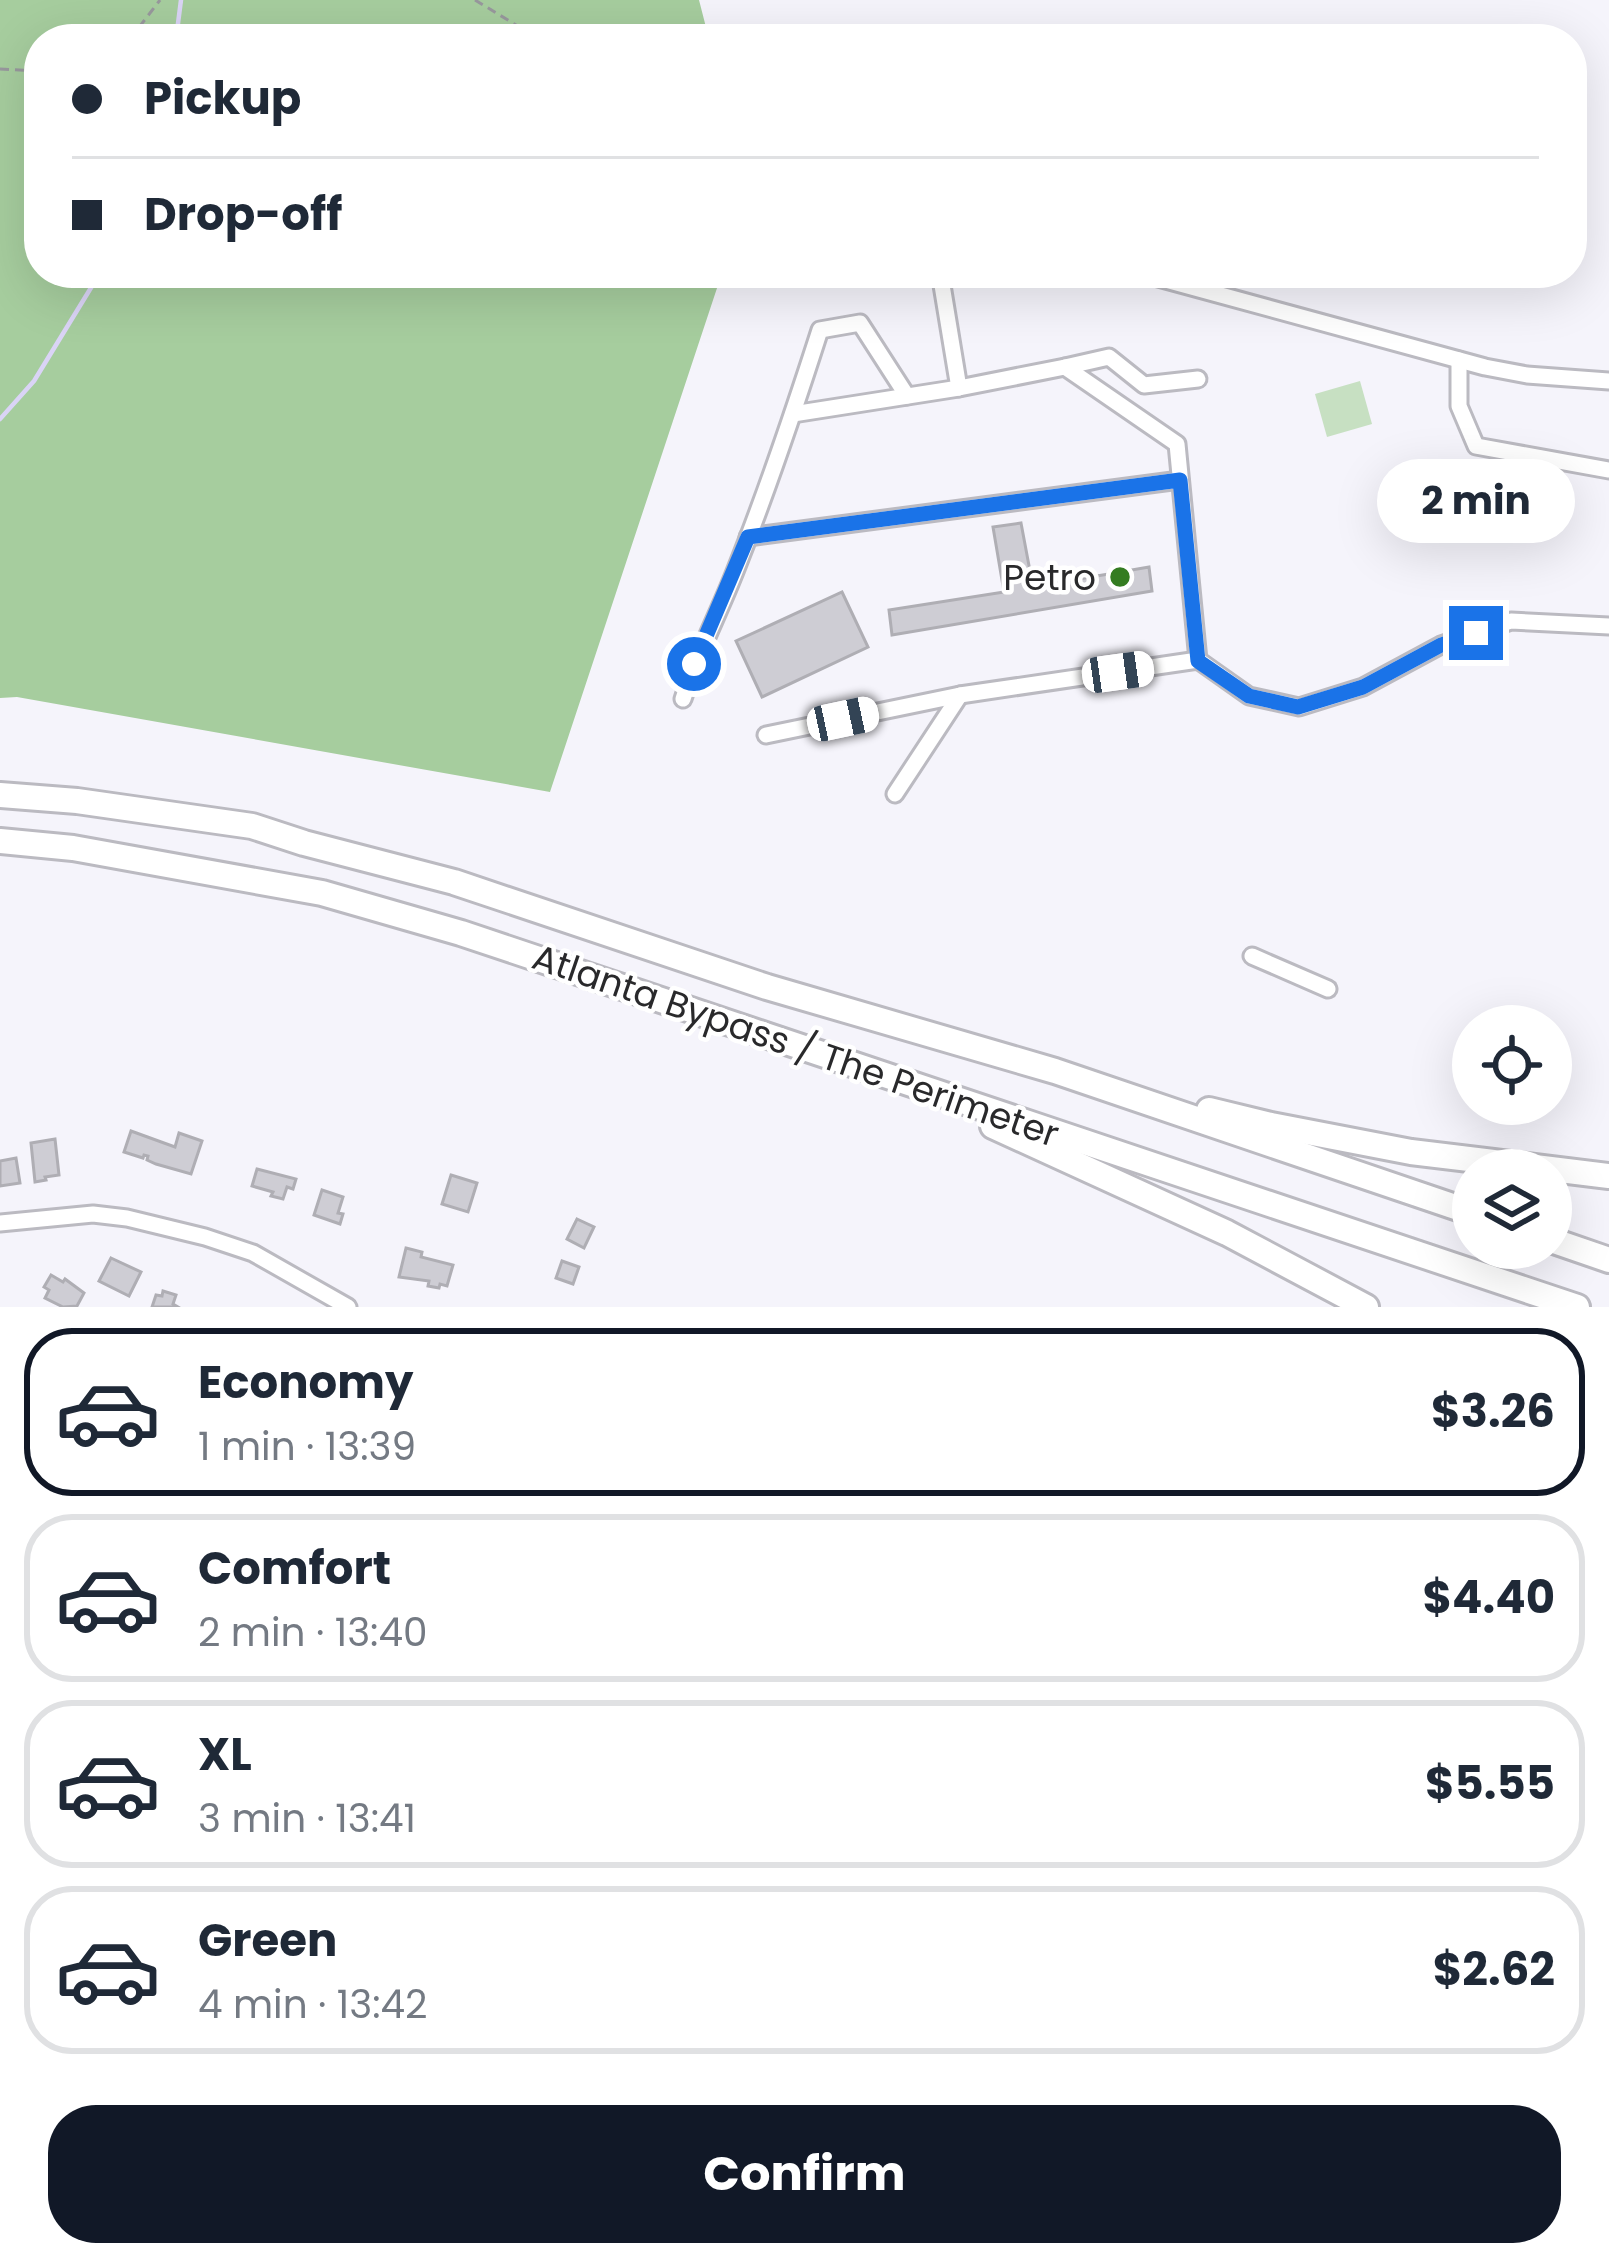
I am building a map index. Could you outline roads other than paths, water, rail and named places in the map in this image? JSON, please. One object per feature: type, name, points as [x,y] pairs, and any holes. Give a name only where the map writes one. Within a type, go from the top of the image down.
[{"type":"highway","name":"Atlanta Bypass / The Perimeter","points":[[0,796],[77,801],[252,826],[454,882],[767,988],[1055,1071],[1452,1207]]},
{"type":"highway","name":"Atlanta Bypass / The Perimeter","points":[[0,842],[73,848],[322,893],[461,933],[1577,1307]]},
{"type":"highway","points":[[1055,1071],[1271,1125],[1411,1152],[1609,1176]]},
{"type":"highway","points":[[876,1072],[1227,1233],[1366,1307]]},
{"type":"highway","points":[[1572,1247],[1609,1260]]},
{"type":"street","points":[[942,288],[959,388]]},
{"type":"street","points":[[1195,288],[1451,358],[1527,375],[1609,381]]},
{"type":"street","points":[[683,699],[748,537],[820,331],[860,323],[907,397]]},
{"type":"street","points":[[793,414],[959,388],[1109,357],[1144,385],[1198,379]]},
{"type":"street","points":[[1451,358],[1459,406],[1476,446],[1606,472]]},
{"type":"street","points":[[1064,368],[1177,444],[1198,661]]},
{"type":"street","points":[[748,537],[1180,480]]},
{"type":"street","points":[[766,735],[960,695],[1198,661],[1249,696],[1298,707],[1363,687],[1441,645],[1511,621],[1609,626]]},
{"type":"street","points":[[896,794],[960,695]]},
{"type":"street","points":[[1252,956],[1328,988]]},
{"type":"street","points":[[0,1223],[94,1214],[185,1232],[253,1253],[348,1307]]},
{"type":"waterway","points":[[178,24],[181,0]]},
{"type":"waterway","points":[[0,419],[34,381],[91,288]]},
{"type":"place","name":"Petro","points":[[1120,577]]}]
